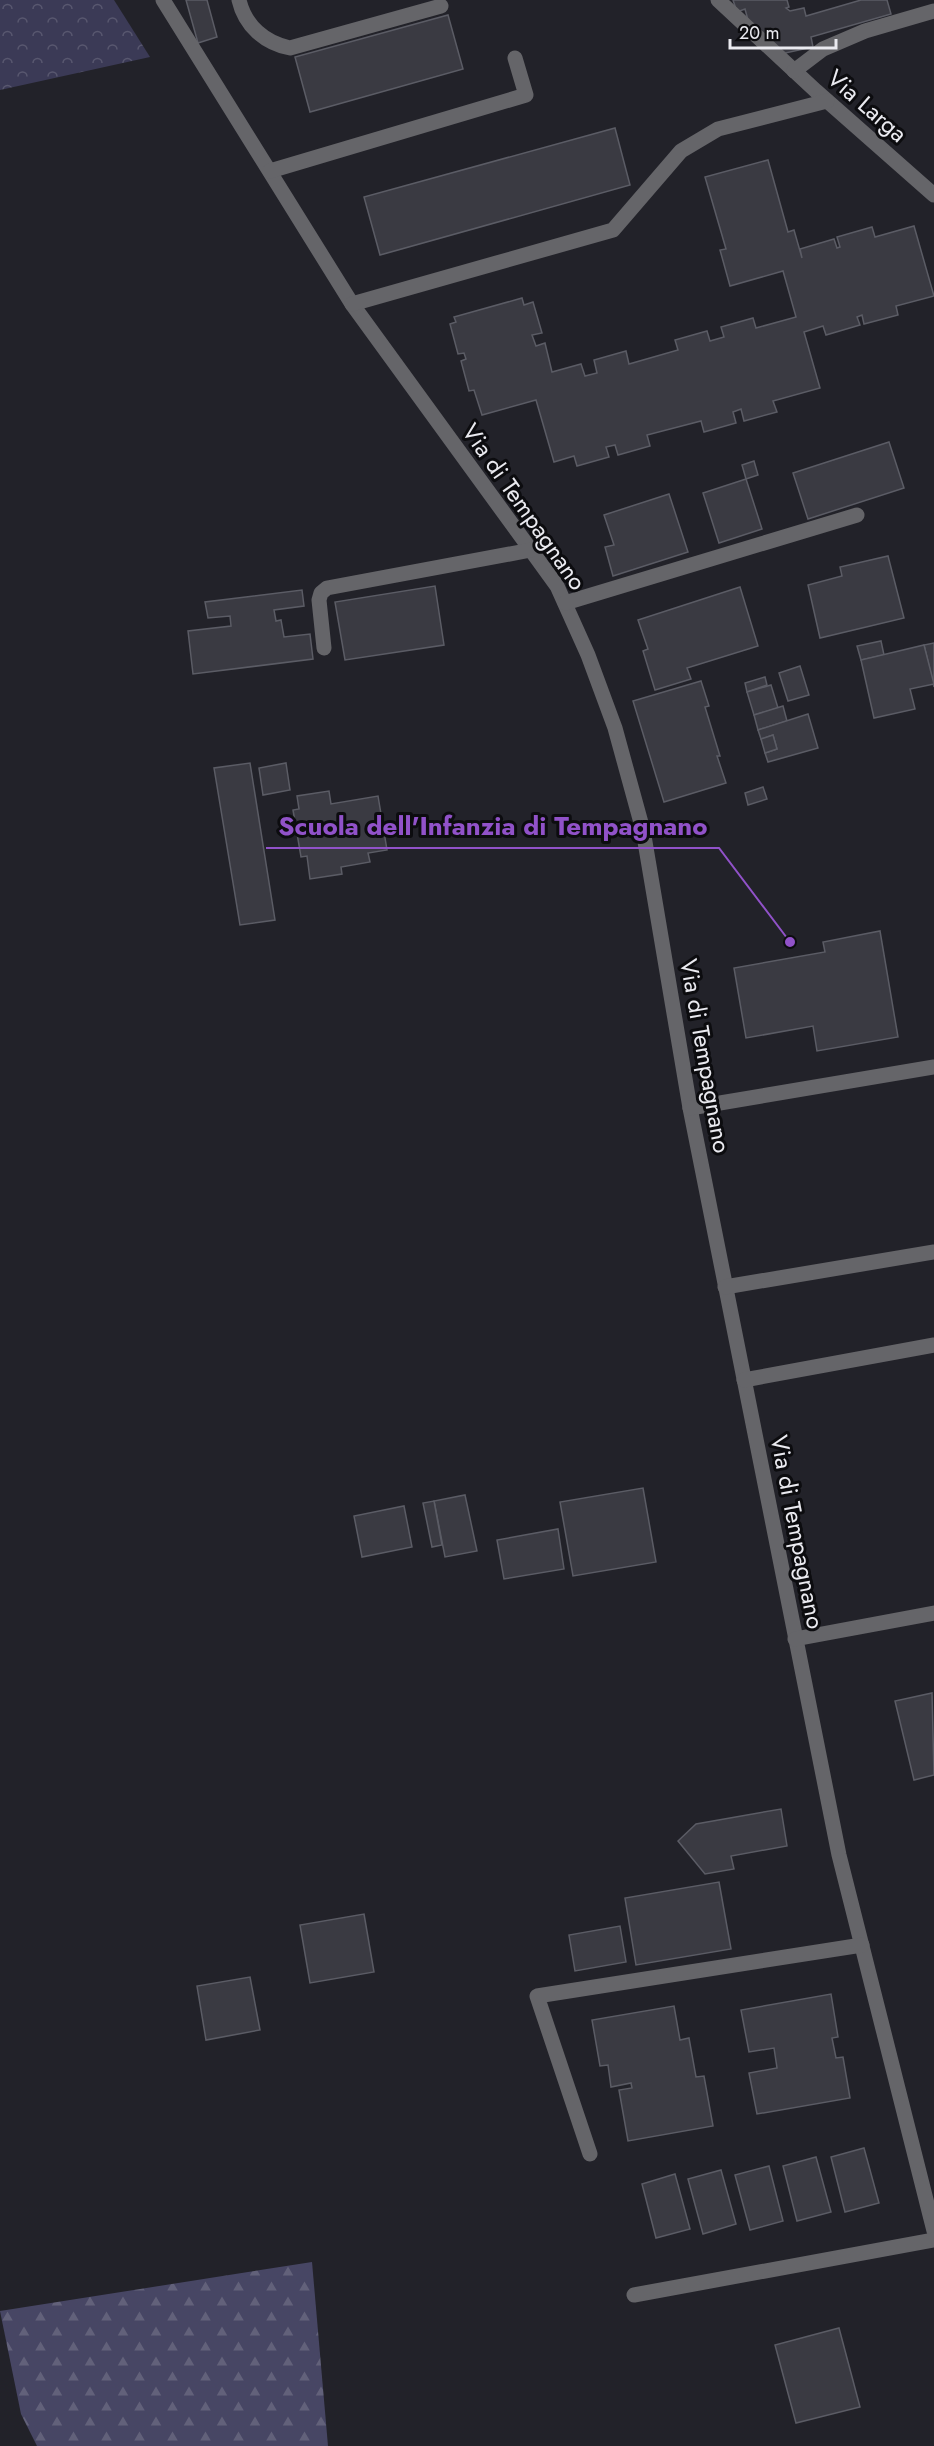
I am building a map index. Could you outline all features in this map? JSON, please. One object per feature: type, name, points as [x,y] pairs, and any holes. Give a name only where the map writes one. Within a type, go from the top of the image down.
[{"type":"street","name":"Via di Tempagnano","points":[[164,0],[352,304],[557,586],[588,655],[615,728],[638,812],[690,1108],[839,1855],[934,2231]]},
{"type":"street","points":[[239,0],[252,27],[273,44],[290,48],[441,6]]},
{"type":"street","name":"Via Larga","points":[[718,0],[827,101],[934,195]]},
{"type":"street","points":[[794,71],[824,49],[865,31],[934,11]]},
{"type":"street","points":[[270,171],[526,95],[515,58]]},
{"type":"street","points":[[352,304],[613,230],[681,151],[718,129],[827,101]]},
{"type":"street","points":[[565,603],[857,515]]},
{"type":"street","points":[[324,648],[319,600],[321,593],[327,588],[531,550]]},
{"type":"street","points":[[690,1108],[934,1067]]},
{"type":"street","points":[[725,1287],[934,1251]]},
{"type":"street","points":[[744,1380],[934,1345]]},
{"type":"street","points":[[795,1639],[934,1613]]},
{"type":"street","points":[[590,2154],[537,1996],[862,1945]]},
{"type":"street","points":[[634,2295],[934,2240]]},
{"type":"green space","points":[[0,0],[114,0],[150,57],[0,90]]},
{"type":"green space","points":[[312,2262],[328,2446],[37,2446],[21,2414],[0,2311]]},
{"type":"building","points":[[186,0],[207,0],[217,37],[198,43]]},
{"type":"building","points":[[733,0],[787,0],[789,7],[786,8],[790,11],[804,8],[806,16],[861,0],[887,0],[891,14],[811,37],[813,47],[781,54],[748,20],[745,9],[737,12]]},
{"type":"building","points":[[448,15],[463,69],[310,112],[295,57]]},
{"type":"building","points":[[615,128],[630,185],[380,255],[364,197]]},
{"type":"building","points":[[768,160],[788,232],[794,230],[802,258],[800,249],[834,239],[837,248],[840,247],[837,237],[872,227],[875,237],[914,226],[934,296],[896,306],[898,315],[864,324],[862,315],[857,317],[860,325],[826,335],[823,326],[804,332],[820,388],[773,401],[777,412],[744,421],[741,409],[733,412],[736,423],[704,432],[701,421],[647,435],[650,446],[618,455],[615,445],[606,447],[609,457],[577,466],[574,456],[554,462],[536,400],[482,415],[474,390],[469,391],[461,361],[466,359],[464,353],[458,354],[450,324],[456,322],[454,317],[522,298],[524,305],[533,302],[542,333],[532,335],[536,346],[545,343],[552,372],[581,364],[585,376],[597,373],[594,360],[626,351],[629,364],[678,350],[675,340],[707,331],[710,341],[724,337],[721,327],[753,318],[756,328],[796,317],[783,271],[730,286],[720,250],[726,249],[705,177]]},
{"type":"building","points":[[889,442],[904,488],[808,519],[793,473]]},
{"type":"building","points":[[754,461],[758,475],[746,479],[742,465]]},
{"type":"building","points":[[746,479],[762,529],[719,543],[703,493]]},
{"type":"building","points":[[669,494],[688,552],[613,576],[605,547],[614,545],[604,515]]},
{"type":"building","points":[[888,556],[904,618],[820,638],[808,585],[842,576],[840,567]]},
{"type":"building","points":[[435,586],[444,645],[345,660],[335,602]]},
{"type":"building","points":[[740,587],[758,646],[687,668],[691,679],[655,690],[643,651],[648,649],[638,620]]},
{"type":"building","points":[[302,590],[304,606],[274,610],[276,621],[281,620],[284,637],[310,634],[313,659],[193,674],[188,631],[231,626],[230,616],[208,618],[205,602]]},
{"type":"building","points":[[881,641],[884,655],[861,660],[857,646]]},
{"type":"building","points":[[934,643],[934,687],[924,645]]},
{"type":"building","points":[[924,645],[934,684],[910,689],[915,709],[874,718],[861,660]]},
{"type":"building","points":[[800,666],[809,695],[788,701],[779,673]]},
{"type":"building","points":[[765,677],[767,685],[747,692],[745,683]]},
{"type":"building","points":[[701,681],[709,706],[705,707],[720,756],[717,756],[726,783],[664,802],[633,701]]},
{"type":"building","points":[[771,685],[778,708],[754,715],[747,692]]},
{"type":"building","points":[[783,706],[787,721],[758,730],[754,715]]},
{"type":"building","points":[[808,714],[818,748],[768,762],[765,753],[777,749],[773,735],[761,739],[758,730]]},
{"type":"building","points":[[773,735],[777,749],[765,753],[761,739]]},
{"type":"building","points":[[250,763],[275,920],[240,925],[214,768]]},
{"type":"building","points":[[286,763],[290,790],[263,795],[259,768]]},
{"type":"building","points":[[763,787],[767,799],[748,805],[745,793]]},
{"type":"building","points":[[329,791],[331,804],[378,796],[387,850],[368,853],[370,862],[341,867],[342,874],[310,879],[307,856],[301,857],[293,810],[299,809],[297,796]]},
{"type":"building","points":[[880,931],[898,1037],[817,1051],[813,1026],[746,1038],[734,968],[825,952],[823,942]]},
{"type":"building","points":[[643,1488],[656,1562],[573,1576],[560,1502]]},
{"type":"building","points":[[465,1495],[477,1551],[445,1557],[434,1501]]},
{"type":"building","points":[[434,1501],[442,1545],[432,1547],[423,1503]]},
{"type":"building","points":[[404,1506],[412,1547],[362,1557],[354,1516]]},
{"type":"building","points":[[558,1529],[564,1569],[504,1579],[497,1540]]},
{"type":"building","points":[[932,1693],[934,1775],[914,1780],[895,1701]]},
{"type":"building","points":[[781,1809],[787,1846],[731,1856],[734,1869],[705,1874],[678,1841],[696,1824]]},
{"type":"building","points":[[719,1882],[731,1949],[636,1965],[625,1898]]},
{"type":"building","points":[[364,1914],[374,1972],[310,1983],[300,1925]]},
{"type":"building","points":[[620,1926],[626,1962],[575,1971],[569,1935]]},
{"type":"building","points":[[250,1977],[260,2030],[206,2040],[197,1986]]},
{"type":"building","points":[[831,1994],[838,2037],[832,2038],[836,2058],[843,2057],[850,2098],[757,2114],[749,2073],[777,2068],[774,2048],[749,2052],[741,2010]]},
{"type":"building","points":[[674,2006],[680,2040],[689,2038],[696,2077],[704,2076],[713,2126],[628,2141],[619,2090],[632,2088],[631,2083],[611,2087],[608,2065],[600,2066],[592,2020]]},
{"type":"building","points":[[864,2148],[879,2203],[845,2212],[831,2157]]},
{"type":"building","points":[[816,2157],[831,2212],[797,2221],[783,2166]]},
{"type":"building","points":[[769,2166],[783,2221],[750,2230],[735,2175]]},
{"type":"building","points":[[721,2170],[736,2224],[703,2234],[688,2179]]},
{"type":"building","points":[[675,2174],[690,2229],[656,2238],[642,2184]]},
{"type":"building","points":[[839,2328],[860,2407],[796,2423],[775,2345]]},
{"type":"place","name":"Scuola dell'Infanzia di Tempagnano","points":[[790,942]]}]
